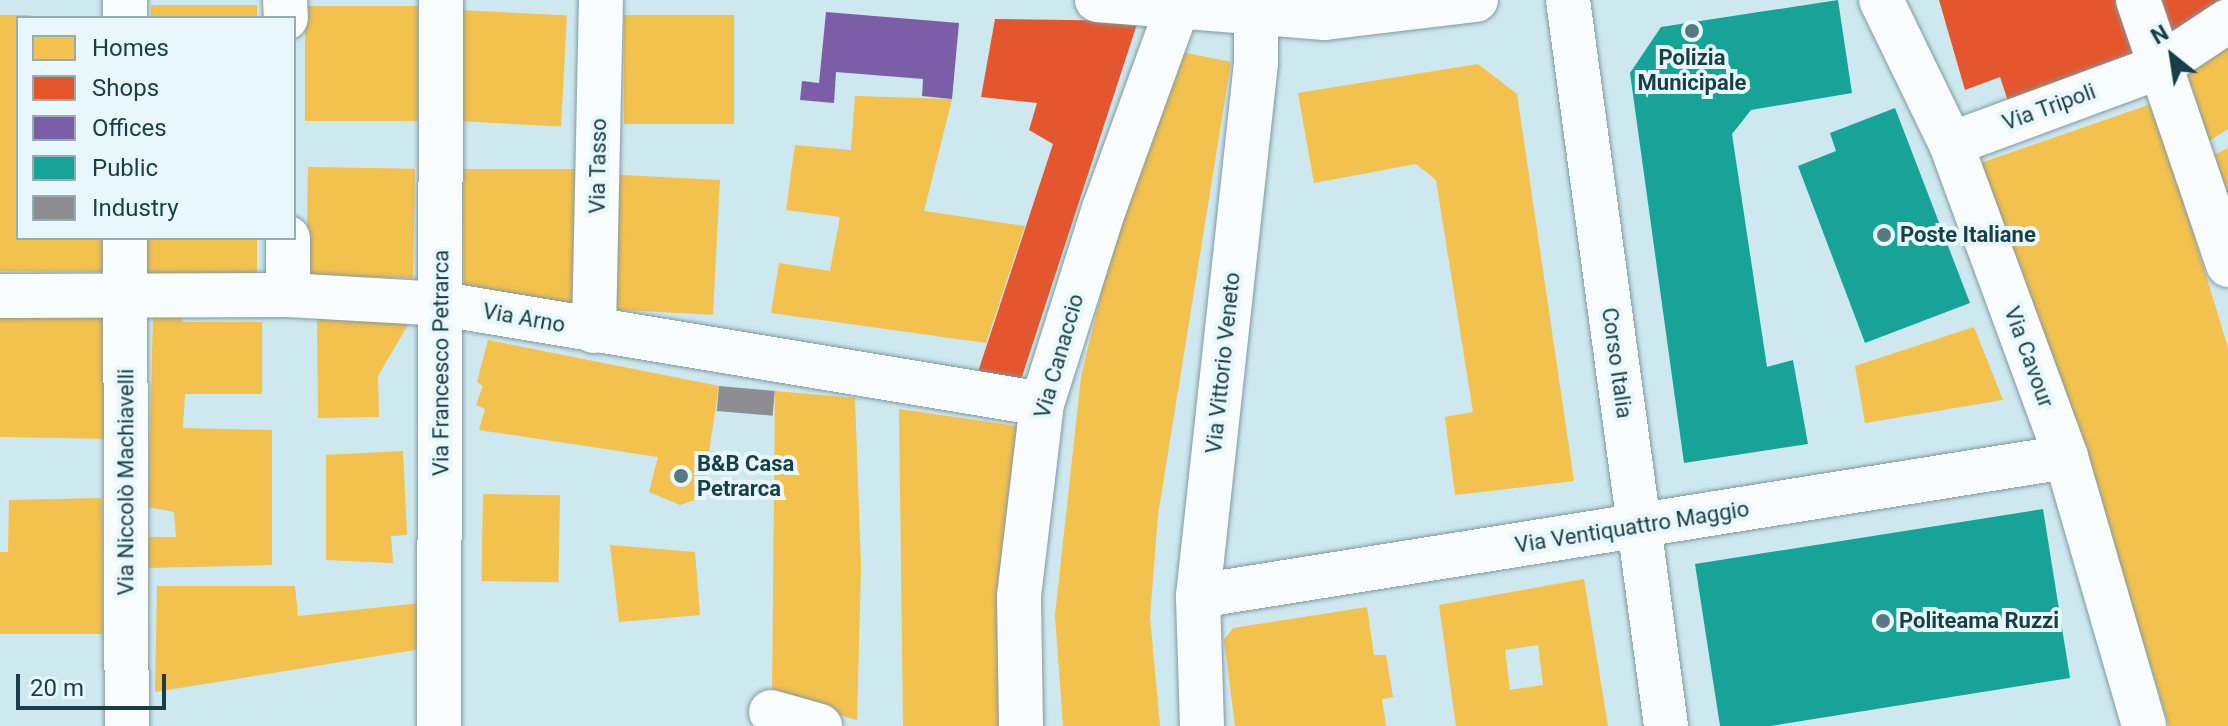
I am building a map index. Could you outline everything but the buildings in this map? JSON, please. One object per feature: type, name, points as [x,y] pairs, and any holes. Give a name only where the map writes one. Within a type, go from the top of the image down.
[{"type":"street","name":"Via Francesco Petrarca","points":[[439,726],[441,0]]},
{"type":"street","name":"Via Tasso","points":[[594,331],[601,0]]},
{"type":"street","points":[[1097,0],[1256,7],[1325,18],[1476,0]]},
{"type":"street","name":"Corso Italia","points":[[1568,0],[1666,726]]},
{"type":"street","name":"Via Cavour","points":[[1881,0],[1951,144],[2066,457],[2144,726]]},
{"type":"street","points":[[2138,0],[2157,68],[2227,269]]},
{"type":"street","name":"Via Canaccio","points":[[1021,726],[1019,596],[1042,404],[1104,209],[1179,3]]},
{"type":"street","name":"Via Vittorio Veneto","points":[[1202,726],[1198,596],[1256,63],[1256,7]]},
{"type":"street","name":"Via Tripoli","points":[[1951,144],[2157,68],[2228,21]]},
{"type":"street","name":"Via Niccolò Machiavelli","points":[[125,240],[127,726]]},
{"type":"street","points":[[288,240],[288,295]]},
{"type":"street","name":"Via Arno","points":[[0,296],[125,292],[288,295],[442,304],[1042,404]]},
{"type":"street","name":"Via Ventiquattro Maggio","points":[[1198,596],[2066,457]]},
{"type":"street","points":[[771,712],[820,726]]},
{"type":"place","name":"Polizia Municipale","points":[[1692,31]]},
{"type":"place","name":"Poste Italiane","points":[[1884,235]]},
{"type":"place","name":"B&B Casa Petrarca","points":[[681,476]]},
{"type":"place","name":"Politeama Ruzzi","points":[[1883,621]]}]
